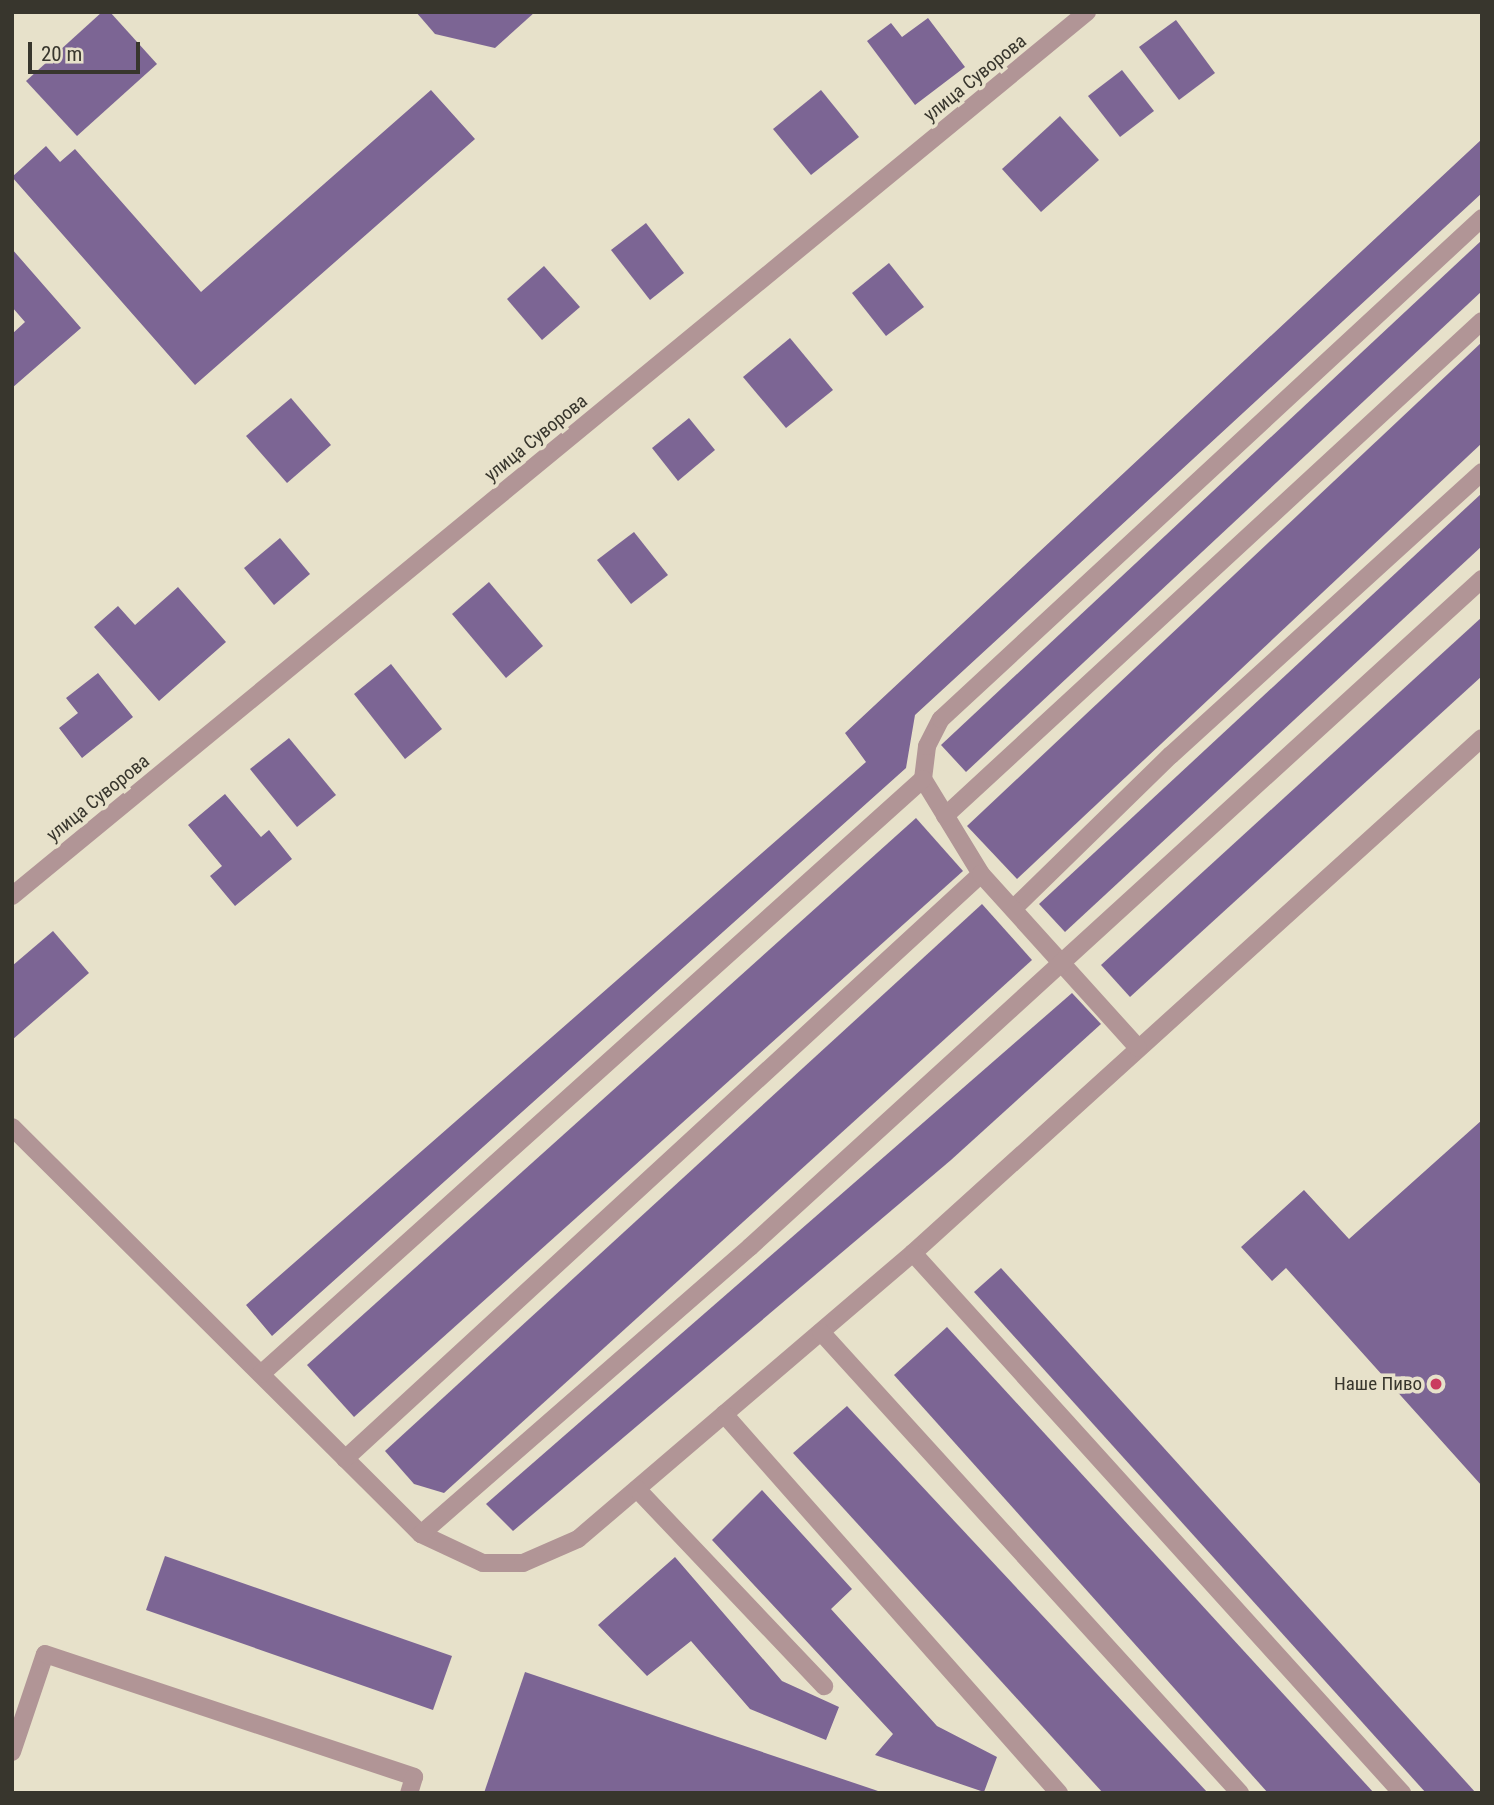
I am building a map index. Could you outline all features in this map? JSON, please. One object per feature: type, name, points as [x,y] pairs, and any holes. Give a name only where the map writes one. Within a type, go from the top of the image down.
[{"type":"street","name":"улица Суворова","points":[[12,896],[1087,12]]},
{"type":"street","points":[[1138,1048],[1063,960],[982,874],[923,779],[927,746],[942,719],[1482,218]]},
{"type":"street","points":[[945,816],[1482,321]]},
{"type":"street","points":[[1014,908],[1171,755],[1482,472]]},
{"type":"street","points":[[421,1534],[750,1247],[1482,579]]},
{"type":"street","points":[[12,1127],[421,1534],[483,1563],[523,1563],[578,1539],[913,1253],[1482,738]]},
{"type":"street","points":[[261,1374],[923,779]]},
{"type":"street","points":[[345,1459],[982,874]]},
{"type":"street","points":[[913,1253],[1402,1793]]},
{"type":"street","points":[[821,1332],[1240,1793]]},
{"type":"street","points":[[724,1414],[1059,1793]]},
{"type":"street","points":[[637,1489],[824,1686]]},
{"type":"street","points":[[12,1752],[45,1654],[414,1777],[409,1793]]},
{"type":"building","points":[[102,12],[110,12],[157,64],[77,136],[26,81]]},
{"type":"building","points":[[416,12],[535,12],[495,48],[435,34]]},
{"type":"building","points":[[928,18],[965,67],[915,105],[867,41],[891,23],[902,37]]},
{"type":"building","points":[[1176,20],[1215,73],[1179,100],[1139,47]]},
{"type":"building","points":[[1122,70],[1154,111],[1120,137],[1088,96]]},
{"type":"building","points":[[431,90],[475,139],[195,385],[12,177],[46,146],[60,162],[75,149],[201,292]]},
{"type":"building","points":[[821,90],[859,137],[811,175],[773,129]]},
{"type":"building","points":[[1060,116],[1099,160],[1041,212],[1002,169]]},
{"type":"building","points":[[1482,139],[1482,193],[915,715],[906,768],[272,1336],[246,1305],[866,762],[845,733]]},
{"type":"building","points":[[646,223],[684,273],[650,300],[611,250]]},
{"type":"building","points":[[1482,240],[1482,291],[966,772],[941,745]]},
{"type":"building","points":[[12,249],[81,328],[12,388],[12,334],[25,322],[12,307]]},
{"type":"building","points":[[889,263],[924,307],[886,336],[852,293]]},
{"type":"building","points":[[544,266],[580,307],[542,340],[507,299]]},
{"type":"building","points":[[790,338],[833,390],[786,428],[743,377]]},
{"type":"building","points":[[1482,342],[1482,443],[1017,879],[967,826]]},
{"type":"building","points":[[291,398],[331,445],[287,483],[246,436]]},
{"type":"building","points":[[689,418],[715,450],[678,481],[652,448]]},
{"type":"building","points":[[1482,493],[1482,546],[1065,932],[1039,904]]},
{"type":"building","points":[[634,532],[668,575],[631,604],[597,560]]},
{"type":"building","points":[[280,538],[310,574],[274,605],[244,568]]},
{"type":"building","points":[[489,582],[543,646],[506,678],[452,614]]},
{"type":"building","points":[[178,587],[226,642],[159,701],[94,627],[118,606],[135,625]]},
{"type":"building","points":[[1482,617],[1482,676],[1130,997],[1101,965]]},
{"type":"building","points":[[391,664],[442,729],[405,759],[354,694]]},
{"type":"building","points":[[98,673],[133,717],[82,758],[59,728],[78,713],[66,698]]},
{"type":"building","points":[[289,738],[336,795],[297,827],[250,769]]},
{"type":"building","points":[[225,794],[261,837],[269,830],[292,859],[235,906],[210,876],[222,866],[188,825]]},
{"type":"building","points":[[916,818],[963,871],[354,1417],[307,1365]]},
{"type":"building","points":[[982,904],[1032,960],[444,1493],[414,1484],[385,1451]]},
{"type":"building","points":[[53,931],[89,973],[12,1040],[12,966]]},
{"type":"building","points":[[1072,993],[1101,1024],[951,1160],[513,1531],[486,1504]]},
{"type":"building","name":"Наше Пиво","points":[[1482,1120],[1482,1486],[1286,1268],[1272,1281],[1241,1247],[1304,1190],[1349,1239]]},
{"type":"building","points":[[1001,1268],[1476,1793],[1426,1793],[974,1292]]},
{"type":"building","points":[[947,1327],[1374,1793],[1268,1793],[894,1375]]},
{"type":"building","points":[[847,1406],[1208,1793],[1103,1793],[793,1453]]},
{"type":"building","points":[[762,1490],[852,1589],[831,1609],[937,1726],[997,1757],[984,1792],[875,1755],[893,1734],[712,1540]]},
{"type":"building","points":[[165,1556],[452,1656],[433,1710],[146,1610]]},
{"type":"building","points":[[675,1557],[782,1681],[839,1707],[826,1740],[750,1709],[691,1641],[647,1676],[598,1625]]},
{"type":"building","points":[[525,1672],[881,1792],[484,1793]]},
{"type":"place","name":"Наше Пиво","points":[[1436,1384]]}]
